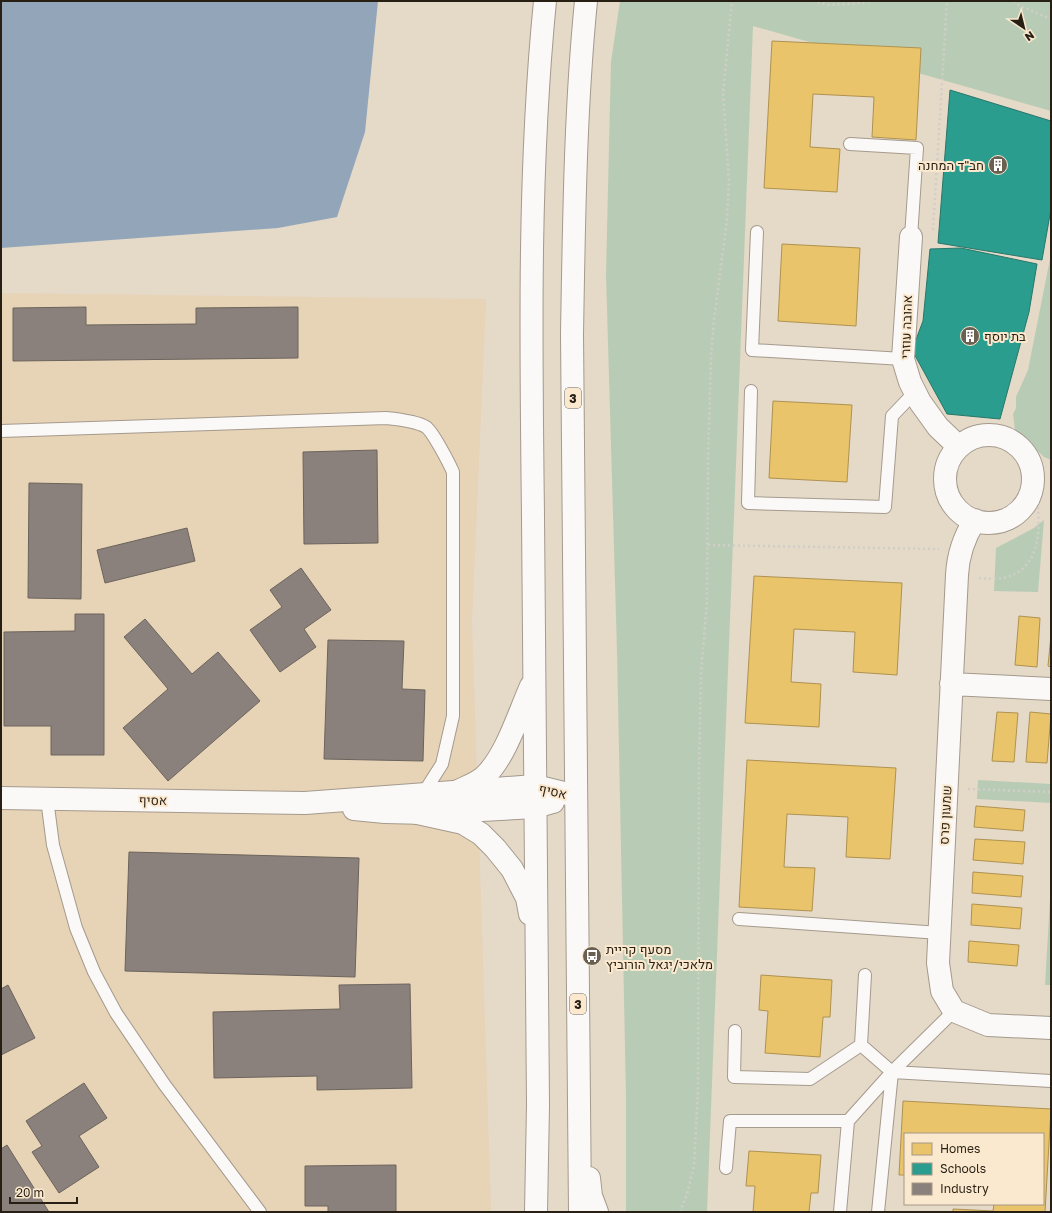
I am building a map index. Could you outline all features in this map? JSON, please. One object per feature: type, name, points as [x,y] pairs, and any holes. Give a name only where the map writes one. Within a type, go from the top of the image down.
[{"type":"main road","points":[[536,1212],[538,1105],[531,333],[534,188],[540,56],[545,1]]},
{"type":"main road","name":"3","points":[[580,1212],[572,334],[575,174],[580,59],[586,1]]},
{"type":"main road","name":"אהובה עוזרי","points":[[911,237],[903,359],[906,371],[915,392],[932,419],[959,447]]},
{"type":"main road","points":[[990,435],[1003,437],[1015,444],[1025,453],[1031,466],[1042,480],[1020,510],[1008,518],[995,522],[988,522],[975,520],[963,514],[958,509],[949,498],[945,478],[948,464],[959,447],[970,439],[990,435]]},
{"type":"main road","name":"שמעון פרס","points":[[954,1011],[942,991],[938,963],[957,575],[961,550],[967,534],[975,520]]},
{"type":"main road","points":[[458,791],[484,778],[492,769],[507,744],[534,677]]},
{"type":"main road","points":[[951,684],[1051,689]]},
{"type":"main road","name":"אסיף","points":[[1,798],[305,803],[385,812],[458,791],[535,797],[576,796]]},
{"type":"main road","name":"אסיף","points":[[418,803],[427,813],[535,797]]},
{"type":"main road","points":[[418,803],[463,823],[481,834],[496,848],[512,869],[527,898],[536,947]]},
{"type":"main road","points":[[954,1011],[988,1025],[1051,1028]]},
{"type":"main road","points":[[578,1097],[591,1196],[597,1212]]},
{"type":"lane","points":[[850,144],[917,148],[911,237]]},
{"type":"lane","points":[[757,232],[752,350],[903,359]]},
{"type":"lane","points":[[751,391],[748,503],[884,507],[892,416],[915,392]]},
{"type":"lane","points":[[1,431],[386,418],[405,421],[426,427],[443,451],[453,472],[453,716],[442,764],[418,803]]},
{"type":"lane","points":[[46,799],[53,844],[76,928],[94,972],[116,1013],[164,1084],[260,1212]]},
{"type":"lane","points":[[738,919],[940,933]]},
{"type":"lane","points":[[861,1045],[865,975]]},
{"type":"lane","points":[[840,1212],[848,1121],[892,1072],[954,1011]]},
{"type":"lane","points":[[735,1031],[734,1077],[810,1079],[861,1045]]},
{"type":"lane","points":[[861,1045],[892,1072],[1051,1081]]},
{"type":"lane","points":[[878,1212],[892,1072]]},
{"type":"lane","points":[[726,1168],[730,1121],[848,1121]]},
{"type":"path","points":[[680,1212],[687,1194],[694,1165],[698,1090],[699,768],[702,673],[708,601],[708,458],[711,357],[714,320],[727,219],[729,181],[723,93],[732,1]]},
{"type":"path","points":[[813,1],[829,5],[872,1]]},
{"type":"path","points":[[911,237],[932,239],[947,1]]},
{"type":"path","points":[[1014,1],[1020,6],[1051,19]]},
{"type":"path","points":[[957,575],[995,579],[1010,577],[1021,570],[1029,562],[1035,550],[1038,536],[1038,501],[1042,480]]},
{"type":"path","points":[[708,545],[961,550]]},
{"type":"path","points":[[946,789],[1051,792]]},
{"type":"shaded area","points":[[1,293],[486,299],[472,622],[491,1212],[1,1212]]},
{"type":"green space","points":[[620,1],[1051,1],[1051,111],[753,26],[707,1212],[626,1212],[626,1096],[617,651],[606,274],[611,62]]},
{"type":"green space","points":[[1051,254],[1051,460],[1044,457],[1015,430],[1013,414],[1016,408],[1016,397],[1028,370]]},
{"type":"green space","points":[[1044,520],[1038,592],[994,591],[996,548],[1034,528]]},
{"type":"green space","points":[[978,780],[1051,784],[1051,803],[977,799]]},
{"type":"green space","points":[[1051,881],[1051,985],[1045,985]]},
{"type":"water","points":[[1,1],[378,1],[365,132],[337,217],[278,228],[1,248]]},
{"type":"building: Homes","points":[[772,41],[921,48],[916,140],[872,137],[874,97],[813,94],[810,147],[840,149],[837,192],[764,188]]},
{"type":"building: Homes","points":[[782,244],[860,248],[856,326],[778,321]]},
{"type":"building: Homes","points":[[773,401],[852,405],[847,482],[769,478]]},
{"type":"building: Homes","points":[[754,576],[902,583],[897,675],[853,672],[855,632],[794,629],[791,682],[821,684],[819,727],[745,723]]},
{"type":"building: Homes","points":[[1019,616],[1040,618],[1037,667],[1015,665]]},
{"type":"building: Homes","points":[[1051,635],[1051,667],[1048,666]]},
{"type":"building: Homes","points":[[997,712],[1018,713],[1014,762],[992,761]]},
{"type":"building: Homes","points":[[1030,712],[1051,714],[1047,763],[1026,762]]},
{"type":"building: Homes","points":[[747,760],[896,768],[890,859],[846,857],[848,817],[787,814],[784,867],[815,868],[812,911],[739,907]]},
{"type":"building: Homes","points":[[976,806],[1025,810],[1023,831],[974,827]]},
{"type":"building: Homes","points":[[975,839],[1025,842],[1023,864],[973,860]]},
{"type":"building: Homes","points":[[973,872],[1023,876],[1021,897],[972,893]]},
{"type":"building: Homes","points":[[972,904],[1022,908],[1020,929],[971,925]]},
{"type":"building: Homes","points":[[969,941],[1019,945],[1017,966],[968,962]]},
{"type":"building: Homes","points":[[761,975],[832,980],[830,1017],[823,1017],[820,1057],[765,1053],[768,1011],[759,1010]]},
{"type":"building: Homes","points":[[903,1101],[1051,1109],[1045,1212],[953,1212],[953,1209],[993,1211],[994,1205],[1044,1205],[1044,1133],[904,1133],[904,1175],[899,1175]]},
{"type":"building: Homes","points":[[749,1151],[821,1155],[818,1193],[811,1193],[809,1212],[753,1212],[755,1186],[746,1186]]},
{"type":"building: Schools","name":"חב\"ד המחנה","points":[[950,90],[1051,121],[1051,209],[1042,260],[938,243]]},
{"type":"building: Schools","name":"בת יוסף","points":[[961,248],[1037,264],[1029,312],[1000,419],[947,414],[912,350],[923,321],[930,249]]},
{"type":"building: Industry","points":[[86,307],[86,325],[196,324],[196,308],[298,307],[298,358],[13,361],[13,308]]},
{"type":"building: Industry","points":[[377,450],[378,543],[304,544],[303,452]]},
{"type":"building: Industry","points":[[29,483],[82,484],[81,599],[28,598]]},
{"type":"building: Industry","points":[[187,528],[195,561],[105,583],[97,550]]},
{"type":"building: Industry","points":[[301,568],[331,610],[304,629],[316,647],[280,672],[250,630],[282,607],[270,590]]},
{"type":"building: Industry","points":[[75,614],[104,614],[104,755],[51,755],[51,726],[4,726],[4,632],[75,631]]},
{"type":"building: Industry","points":[[145,619],[192,674],[218,652],[260,701],[168,781],[123,728],[168,689],[124,637]]},
{"type":"building: Industry","points":[[328,640],[404,641],[402,689],[425,690],[423,761],[324,759]]},
{"type":"building: Industry","points":[[129,852],[359,858],[355,977],[125,971]]},
{"type":"building: Industry","points":[[410,984],[412,1088],[317,1090],[317,1076],[214,1078],[213,1012],[340,1009],[339,985]]},
{"type":"building: Industry","points":[[8,985],[35,1038],[1,1055],[1,989]]},
{"type":"building: Industry","points":[[84,1083],[107,1118],[79,1136],[99,1167],[59,1193],[32,1152],[42,1146],[26,1121]]},
{"type":"building: Industry","points":[[7,1145],[49,1212],[1,1212],[1,1149]]},
{"type":"building: Industry","points":[[396,1165],[396,1212],[328,1212],[328,1206],[305,1206],[305,1166]]},
{"type":"place","name":"חב\"ד המחנה","points":[[998,165]]},
{"type":"place","name":"בת יוסף","points":[[970,336]]},
{"type":"place","name":"מסעף קריית מלאכי/יגאל הורוביץ","points":[[592,956]]}]
